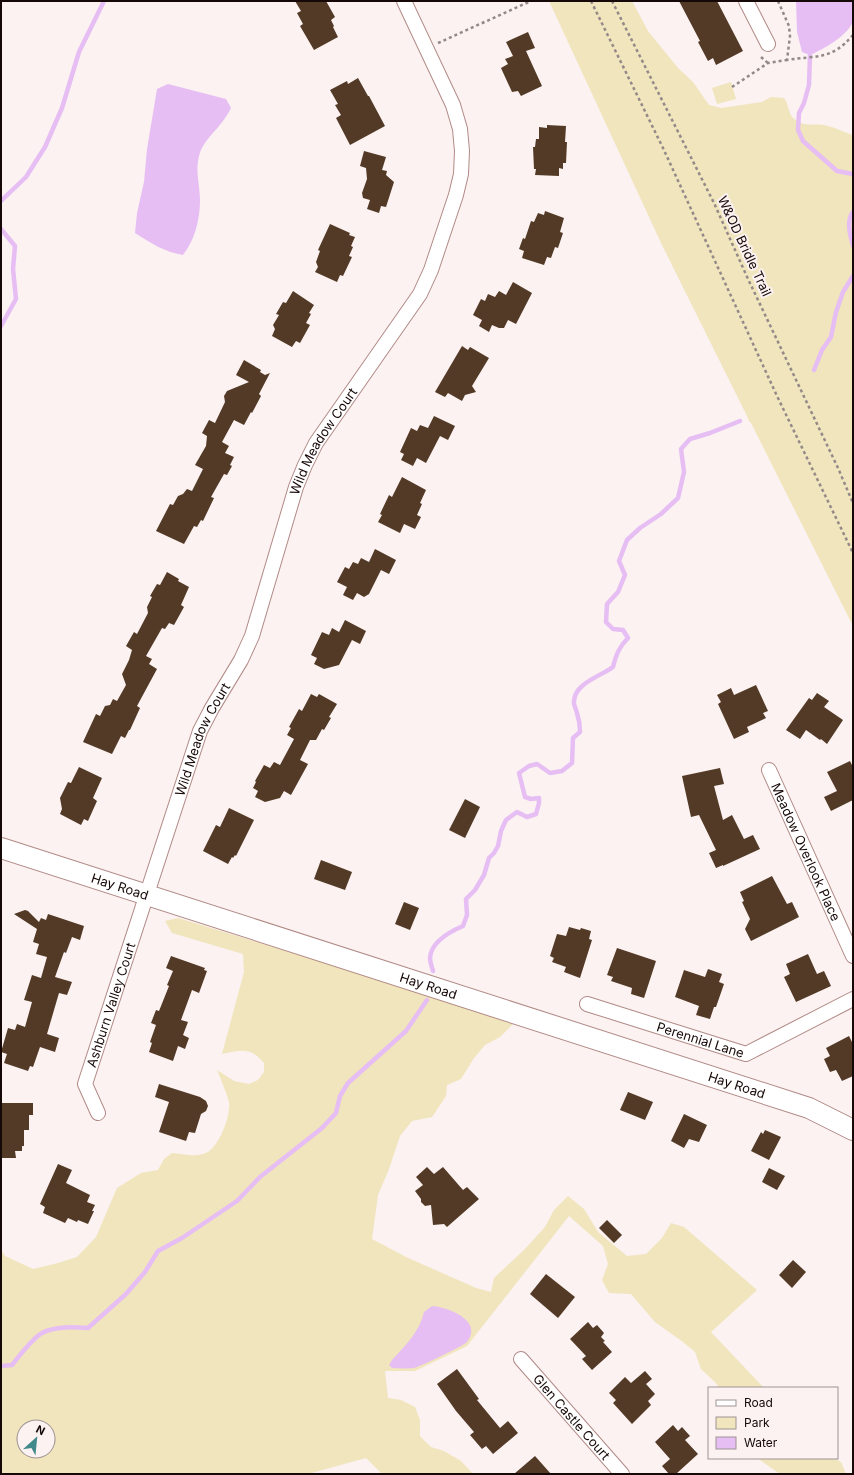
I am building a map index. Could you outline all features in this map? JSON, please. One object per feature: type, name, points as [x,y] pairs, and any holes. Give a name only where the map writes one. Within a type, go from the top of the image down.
[{"type":"street","name":"Wild Meadow Court","points":[[147,895],[200,732],[212,708],[241,660],[252,636],[294,495],[305,465],[316,442],[416,300],[434,263],[456,195],[461,174],[462,151],[460,129],[453,105],[404,1]]},
{"type":"street","points":[[746,1],[768,44]]},
{"type":"street","name":"Meadow Overlook Place","points":[[769,770],[853,956]]},
{"type":"street","name":"Hay Road","points":[[1,848],[809,1108],[853,1130]]},
{"type":"street","name":"Ashburn Valley Court","points":[[98,1114],[85,1084],[147,895]]},
{"type":"street","name":"Perennial Lane","points":[[586,1004],[746,1054],[853,1000]]},
{"type":"street","name":"Glen Castle Court","points":[[521,1359],[622,1474]]},
{"type":"path","points":[[427,48],[531,1]]},
{"type":"path","points":[[591,1],[663,148],[777,396],[853,554]]},
{"type":"path","name":"W&OD Bridle Trail","points":[[612,1],[714,203],[853,503]]},
{"type":"path","points":[[778,1],[788,26],[790,36],[787,60]]},
{"type":"path","points":[[732,87],[768,63],[824,56],[836,51],[853,35]]},
{"type":"green space","points":[[549,1],[632,1],[648,31],[678,68],[693,82],[709,105],[721,108],[762,102],[771,97],[784,98],[791,116],[797,121],[806,124],[828,126],[852,135],[853,134],[853,626],[662,245]]},
{"type":"green space","points":[[731,82],[736,99],[717,104],[712,88]]},
{"type":"green space","points":[[178,918],[516,1021],[500,1037],[485,1045],[474,1058],[461,1079],[447,1085],[446,1096],[432,1117],[412,1121],[400,1136],[389,1169],[378,1195],[372,1239],[406,1257],[476,1288],[491,1292],[494,1278],[525,1249],[545,1227],[554,1210],[568,1196],[584,1209],[598,1232],[627,1256],[646,1254],[662,1238],[671,1223],[684,1227],[757,1290],[711,1332],[763,1387],[718,1387],[701,1369],[695,1352],[655,1322],[631,1294],[609,1293],[602,1280],[608,1264],[603,1246],[569,1216],[467,1346],[415,1371],[385,1371],[388,1398],[401,1400],[415,1407],[420,1420],[420,1436],[431,1447],[444,1451],[461,1461],[473,1474],[382,1474],[366,1458],[308,1474],[1,1474],[1,1250],[5,1256],[33,1269],[77,1257],[96,1237],[117,1188],[141,1173],[158,1170],[164,1159],[172,1153],[190,1155],[204,1154],[217,1143],[224,1129],[228,1114],[229,1102],[217,1070],[234,1081],[249,1084],[258,1080],[264,1072],[264,1063],[251,1052],[238,1051],[222,1054],[244,972],[243,954],[172,933],[165,921]]},
{"type":"green space","points":[[758,1459],[836,1459],[841,1462],[846,1474],[780,1474]]},
{"type":"water","points":[[796,1],[853,1],[853,20],[847,31],[842,36],[810,55],[802,52],[797,32]]},
{"type":"water","points":[[168,84],[226,99],[231,108],[223,121],[203,146],[201,151],[197,167],[200,200],[199,214],[194,236],[183,255],[176,254],[152,244],[135,233],[157,89]]},
{"type":"water","points":[[432,1306],[455,1312],[468,1322],[471,1328],[471,1334],[467,1342],[442,1356],[414,1368],[392,1368],[389,1365],[392,1360],[416,1332],[424,1312]]},
{"type":"building","points":[[295,1],[326,1],[335,17],[331,20],[338,37],[314,50],[300,26],[303,24],[297,13],[301,11]]},
{"type":"building","points":[[679,1],[717,1],[743,51],[716,65],[713,58],[708,61],[698,42],[700,41]]},
{"type":"building","points":[[528,32],[535,48],[526,51],[542,86],[521,96],[518,91],[512,92],[501,68],[508,64],[505,59],[513,56],[506,42]]},
{"type":"building","points":[[358,78],[385,126],[350,145],[336,118],[341,115],[335,105],[338,104],[330,90],[347,81],[348,84]]},
{"type":"building","points":[[547,125],[566,126],[566,163],[563,163],[563,169],[559,168],[559,176],[535,175],[536,169],[534,169],[533,147],[535,147],[536,139],[539,139],[539,127],[547,128]]},
{"type":"building","points":[[364,151],[386,157],[382,170],[387,171],[386,175],[394,182],[386,207],[381,206],[379,213],[367,209],[370,200],[363,198],[362,193],[367,179],[366,168],[360,166]]},
{"type":"building","points":[[545,211],[564,218],[560,232],[563,233],[558,248],[555,247],[551,258],[547,257],[544,265],[522,258],[524,251],[519,249],[523,238],[525,239],[531,221],[534,222],[538,213],[544,215]]},
{"type":"building","points":[[330,224],[350,233],[349,235],[355,237],[349,256],[352,257],[343,276],[340,275],[337,282],[315,272],[318,267],[316,262],[320,251],[318,250]]},
{"type":"building","points":[[513,282],[532,293],[516,324],[508,320],[504,328],[499,328],[492,325],[489,332],[479,326],[482,320],[473,315],[481,299],[485,301],[488,294],[495,297],[499,291],[506,295]]},
{"type":"building","points":[[293,291],[314,305],[309,313],[311,314],[306,323],[310,325],[300,343],[296,341],[292,347],[272,336],[275,329],[273,325],[279,315],[276,314],[283,302],[286,303]]},
{"type":"building","points":[[462,346],[468,350],[470,347],[489,358],[472,386],[476,392],[465,395],[462,401],[448,393],[445,397],[435,392]]},
{"type":"building","points":[[244,360],[261,370],[260,372],[265,375],[270,373],[259,394],[261,396],[244,425],[234,420],[222,442],[229,446],[225,453],[234,457],[230,465],[232,466],[227,475],[224,474],[211,497],[214,498],[203,521],[201,520],[197,527],[194,526],[184,544],[156,531],[170,504],[173,505],[178,496],[183,494],[187,489],[192,491],[203,469],[195,465],[206,446],[207,436],[202,433],[209,420],[215,423],[225,402],[224,396],[227,391],[249,382],[236,375]]},
{"type":"building","points":[[434,416],[455,426],[448,440],[440,436],[426,463],[417,458],[413,466],[401,460],[404,454],[400,452],[411,428],[417,431],[420,425],[428,428]]},
{"type":"building","points":[[402,477],[426,490],[420,503],[422,504],[417,515],[421,517],[415,529],[404,524],[400,533],[378,522],[389,495],[392,497]]},
{"type":"building","points":[[375,549],[396,560],[389,574],[381,570],[369,594],[364,597],[357,593],[353,600],[343,595],[347,587],[337,582],[345,567],[349,569],[353,562],[358,564],[361,558],[369,562]]},
{"type":"building","points":[[167,572],[179,579],[178,581],[189,587],[181,605],[184,607],[174,625],[169,623],[165,629],[162,628],[146,656],[152,659],[149,664],[157,669],[137,706],[140,708],[130,730],[125,738],[121,736],[112,754],[83,742],[96,714],[100,716],[105,706],[110,705],[113,699],[117,701],[126,685],[122,674],[132,650],[126,646],[134,632],[137,634],[148,613],[147,607],[152,597],[150,596],[157,584],[160,585]]},
{"type":"building","points":[[345,620],[366,631],[360,644],[352,640],[339,665],[324,669],[314,664],[317,658],[311,655],[322,632],[329,635],[332,628],[339,632]]},
{"type":"building","points":[[756,685],[768,711],[763,713],[766,718],[747,727],[749,732],[734,739],[718,704],[721,702],[717,695],[731,688],[734,695]]},
{"type":"building","points":[[817,693],[829,701],[824,707],[843,720],[827,744],[806,730],[800,739],[786,730],[809,698],[812,700]]},
{"type":"building","points":[[311,694],[317,697],[319,694],[337,704],[329,717],[331,718],[324,730],[322,729],[316,740],[310,740],[300,760],[308,764],[291,795],[284,791],[280,798],[265,802],[255,797],[258,791],[253,788],[256,782],[255,781],[264,765],[270,768],[274,762],[280,765],[294,739],[287,735],[291,728],[289,727],[299,709],[302,711]]},
{"type":"building","points":[[850,761],[853,767],[853,800],[831,811],[824,797],[837,791],[827,772]]},
{"type":"building","points":[[79,767],[102,778],[93,798],[97,801],[88,821],[84,819],[81,825],[60,814],[62,809],[60,798],[68,782],[71,783]]},
{"type":"building","points":[[720,768],[724,784],[714,786],[723,820],[732,815],[744,839],[753,835],[760,849],[716,868],[709,853],[716,850],[699,815],[691,817],[682,776]]},
{"type":"building","points":[[465,799],[480,807],[465,838],[449,830]]},
{"type":"building","points":[[229,808],[254,820],[236,856],[235,855],[233,858],[232,857],[228,864],[203,851],[216,825],[220,827]]},
{"type":"building","points":[[321,860],[352,872],[345,890],[314,879]]},
{"type":"building","points":[[772,876],[787,904],[792,902],[799,917],[751,941],[745,929],[750,919],[742,902],[744,901],[740,892]]},
{"type":"building","points":[[404,902],[419,908],[410,930],[395,924]]},
{"type":"building","points":[[25,910],[39,922],[41,918],[46,920],[48,914],[84,926],[80,940],[72,937],[66,953],[64,952],[55,977],[72,982],[67,995],[59,993],[47,1034],[59,1038],[55,1052],[40,1047],[33,1067],[30,1066],[28,1071],[4,1063],[7,1054],[1,1052],[8,1028],[15,1030],[17,1024],[25,1027],[32,1002],[24,1000],[32,975],[41,978],[47,957],[36,954],[39,944],[33,942],[37,929],[14,914]]},
{"type":"building","points":[[569,927],[591,931],[589,939],[592,940],[580,978],[564,972],[566,967],[552,962],[554,958],[550,956],[557,934],[566,936]]},
{"type":"building","points":[[617,948],[656,961],[644,998],[631,994],[632,988],[611,981],[613,977],[607,975]]},
{"type":"building","points":[[808,954],[817,974],[824,971],[831,986],[796,1002],[784,977],[790,974],[786,964]]},
{"type":"building","points":[[171,956],[205,968],[204,970],[207,971],[199,993],[192,990],[181,1020],[188,1022],[183,1035],[189,1038],[185,1049],[178,1046],[173,1061],[149,1052],[152,1043],[150,1042],[156,1025],[151,1023],[156,1010],[159,1011],[173,971],[166,968]]},
{"type":"building","points":[[708,969],[722,974],[719,982],[724,984],[710,1019],[696,1015],[699,1006],[675,997],[684,970],[705,977]]},
{"type":"building","points":[[849,1036],[853,1044],[853,1076],[842,1081],[836,1070],[830,1072],[824,1059],[830,1056],[826,1048]]},
{"type":"building","points":[[159,1084],[200,1097],[206,1101],[208,1106],[206,1111],[201,1114],[195,1133],[189,1132],[186,1141],[159,1132],[169,1102],[155,1097]]},
{"type":"building","points":[[628,1092],[653,1102],[645,1120],[620,1110]]},
{"type":"building","points":[[1,1103],[33,1103],[33,1115],[29,1115],[29,1130],[24,1130],[24,1146],[22,1146],[22,1151],[15,1151],[16,1158],[1,1158]]},
{"type":"building","points":[[684,1114],[707,1125],[699,1142],[689,1139],[684,1148],[671,1141]]},
{"type":"building","points":[[765,1130],[781,1137],[769,1160],[751,1151],[761,1132],[763,1134]]},
{"type":"building","points":[[58,1164],[72,1170],[66,1183],[90,1195],[87,1202],[95,1205],[88,1224],[78,1220],[77,1222],[68,1218],[65,1223],[43,1213],[45,1207],[40,1204]]},
{"type":"building","points":[[427,1167],[434,1174],[443,1167],[463,1190],[467,1187],[479,1199],[447,1227],[444,1224],[433,1225],[431,1205],[425,1206],[415,1191],[423,1185],[416,1177]]},
{"type":"building","points":[[769,1168],[785,1176],[777,1190],[762,1182]]},
{"type":"building","points":[[607,1220],[622,1235],[614,1243],[599,1228]]},
{"type":"building","points":[[793,1260],[806,1272],[792,1288],[779,1275]]},
{"type":"building","points":[[546,1274],[575,1297],[558,1318],[530,1294]]},
{"type":"building","points":[[588,1322],[593,1328],[597,1325],[604,1333],[601,1337],[605,1341],[603,1342],[612,1352],[592,1370],[582,1359],[586,1356],[570,1339]]},
{"type":"building","points":[[457,1369],[479,1399],[477,1400],[500,1428],[508,1421],[518,1433],[493,1454],[486,1446],[482,1449],[470,1435],[474,1432],[456,1411],[437,1384]]},
{"type":"building","points":[[645,1371],[652,1379],[646,1384],[655,1394],[648,1401],[651,1405],[632,1424],[613,1403],[616,1400],[609,1393],[625,1377],[631,1383]]},
{"type":"building","points":[[673,1425],[678,1431],[682,1427],[690,1436],[685,1440],[698,1454],[676,1474],[669,1474],[662,1466],[670,1459],[655,1442]]},
{"type":"building","points":[[535,1456],[551,1474],[514,1474]]},
{"type":"waterway","points":[[1,201],[26,177],[45,147],[62,108],[79,52],[104,1]]},
{"type":"waterway","points":[[810,55],[809,85],[804,103],[799,113],[798,130],[803,141],[837,171],[853,174]]},
{"type":"waterway","points":[[853,212],[849,224],[853,246]]},
{"type":"waterway","points":[[1,229],[15,246],[13,269],[16,299],[1,326]]},
{"type":"waterway","points":[[814,370],[822,350],[831,337],[836,312],[843,292],[853,276]]},
{"type":"waterway","points":[[433,971],[430,958],[431,952],[437,942],[452,931],[463,926],[467,915],[466,899],[475,890],[484,875],[489,858],[498,846],[501,831],[506,820],[517,812],[527,817],[536,814],[539,798],[531,799],[525,797],[519,773],[529,766],[537,764],[550,773],[562,771],[572,763],[573,738],[580,732],[579,720],[574,704],[575,695],[579,689],[589,681],[613,667],[618,651],[628,638],[623,630],[613,629],[606,622],[607,604],[618,592],[625,575],[619,561],[627,540],[640,528],[661,514],[678,498],[684,472],[681,449],[690,439],[740,421]]},
{"type":"waterway","points":[[1,1366],[12,1365],[34,1339],[42,1333],[53,1329],[77,1327],[88,1328],[126,1294],[145,1272],[158,1251],[182,1238],[237,1201],[260,1177],[322,1128],[336,1113],[340,1096],[348,1083],[406,1031],[427,1000]]}]
